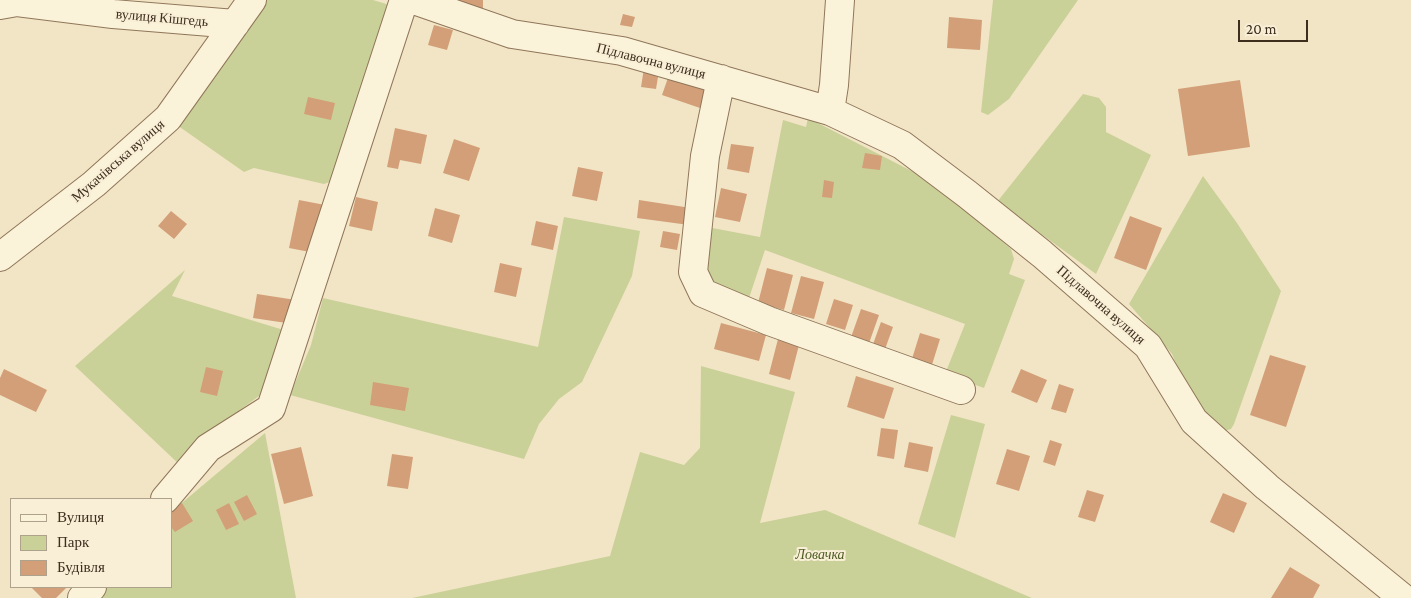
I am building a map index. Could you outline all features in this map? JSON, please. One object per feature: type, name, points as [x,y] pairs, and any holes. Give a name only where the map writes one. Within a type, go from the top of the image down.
[{"type":"street","name":"Мукачівська вулиця","points":[[0,257],[94,184],[168,118],[252,0]]},
{"type":"street","points":[[166,498],[208,448],[271,408],[404,0]]},
{"type":"street","name":"Підлавочна вулиця","points":[[414,0],[512,34],[622,51],[830,111],[902,146],[967,194],[1042,254],[1148,346],[1194,421],[1267,487],[1403,598]]},
{"type":"street","points":[[830,111],[834,85],[840,0]]},
{"type":"street","name":"вулиця Кішгедь","points":[[11,3],[235,24]]},
{"type":"street","points":[[721,79],[705,156],[693,272],[703,293],[769,321],[961,390]]},
{"type":"street","points":[[82,598],[91,588]]},
{"type":"green space","points":[[263,0],[373,0],[393,6],[340,178],[324,184],[254,168],[244,172],[174,123]]},
{"type":"green space","points":[[993,0],[1078,0],[1009,99],[988,115],[981,112]]},
{"type":"green space","points":[[1083,94],[1099,98],[1106,107],[1106,132],[1151,155],[1096,274],[997,202]]},
{"type":"green space","points":[[808,118],[937,184],[1011,249],[1014,259],[1009,274],[1025,280],[984,388],[945,374],[965,324],[765,250],[747,304],[707,286],[707,227],[760,237],[783,120],[806,127]]},
{"type":"green space","points":[[1203,176],[1237,223],[1281,291],[1234,424],[1231,429],[1224,431],[1209,421],[1190,397],[1172,354],[1129,304]]},
{"type":"green space","points":[[564,217],[640,231],[632,276],[582,382],[559,399],[539,424],[524,459],[290,395],[311,345],[323,298],[538,347]]},
{"type":"green space","points":[[185,270],[172,296],[287,331],[267,390],[228,419],[181,466],[75,366]]},
{"type":"green space","name":"Ловачка","points":[[701,366],[795,392],[760,523],[825,510],[1032,598],[412,598],[610,556],[640,452],[684,465],[700,448]]},
{"type":"green space","points":[[951,415],[985,424],[955,538],[918,524]]},
{"type":"green space","points":[[265,433],[296,598],[92,598],[100,588],[172,588],[172,511]]},
{"type":"building","points":[[447,0],[483,0],[483,15]]},
{"type":"building","points":[[623,14],[635,17],[632,27],[620,25]]},
{"type":"building","points":[[949,17],[982,20],[980,50],[947,48]]},
{"type":"building","points":[[434,25],[453,30],[447,50],[428,45]]},
{"type":"building","points":[[644,68],[656,69],[655,76],[658,77],[656,89],[641,87]]},
{"type":"building","points":[[670,72],[708,85],[700,108],[662,95]]},
{"type":"building","points":[[1240,80],[1250,147],[1188,156],[1178,89]]},
{"type":"building","points":[[308,97],[335,103],[331,120],[304,114]]},
{"type":"building","points":[[395,128],[427,135],[421,164],[400,160],[398,169],[387,167]]},
{"type":"building","points":[[454,139],[480,148],[469,181],[443,173]]},
{"type":"building","points":[[731,144],[754,147],[749,173],[727,169]]},
{"type":"building","points":[[865,153],[882,156],[880,170],[862,168]]},
{"type":"building","points":[[578,167],[603,172],[597,201],[572,196]]},
{"type":"building","points":[[824,180],[834,182],[832,198],[822,197]]},
{"type":"building","points":[[721,188],[747,194],[740,222],[715,217]]},
{"type":"building","points":[[356,197],[378,202],[372,231],[349,226]]},
{"type":"building","points":[[299,200],[325,205],[315,253],[289,248]]},
{"type":"building","points":[[639,200],[691,208],[689,225],[637,218]]},
{"type":"building","points":[[435,208],[460,215],[452,243],[428,236]]},
{"type":"building","points":[[171,211],[187,224],[174,239],[158,226]]},
{"type":"building","points":[[1130,216],[1162,228],[1146,270],[1114,258]]},
{"type":"building","points":[[536,221],[558,226],[553,250],[531,245]]},
{"type":"building","points":[[663,231],[680,234],[677,250],[660,247]]},
{"type":"building","points":[[500,263],[522,268],[516,297],[494,292]]},
{"type":"building","points":[[767,268],[793,275],[784,310],[758,303]]},
{"type":"building","points":[[801,276],[824,282],[814,319],[791,313]]},
{"type":"building","points":[[257,294],[296,300],[293,324],[253,318]]},
{"type":"building","points":[[834,299],[853,305],[845,330],[826,324]]},
{"type":"building","points":[[861,309],[879,315],[868,346],[850,340]]},
{"type":"building","points":[[881,322],[893,327],[884,352],[872,347]]},
{"type":"building","points":[[721,323],[766,335],[759,361],[714,349]]},
{"type":"building","points":[[920,333],[940,339],[931,368],[911,362]]},
{"type":"building","points":[[778,339],[799,345],[790,380],[769,374]]},
{"type":"building","points":[[1270,355],[1306,366],[1286,427],[1250,415]]},
{"type":"building","points":[[206,367],[223,371],[217,396],[200,392]]},
{"type":"building","points":[[4,369],[47,390],[36,412],[0,395],[0,378]]},
{"type":"building","points":[[1021,369],[1047,380],[1037,403],[1011,392]]},
{"type":"building","points":[[856,376],[894,388],[884,419],[847,407]]},
{"type":"building","points":[[373,382],[409,388],[405,411],[370,405]]},
{"type":"building","points":[[1059,384],[1074,389],[1066,413],[1051,409]]},
{"type":"building","points":[[881,428],[898,430],[894,459],[877,456]]},
{"type":"building","points":[[1050,440],[1062,444],[1055,466],[1043,462]]},
{"type":"building","points":[[909,442],[933,447],[928,472],[904,467]]},
{"type":"building","points":[[301,447],[313,496],[284,504],[271,454]]},
{"type":"building","points":[[1007,449],[1030,456],[1019,491],[996,484]]},
{"type":"building","points":[[392,454],[413,457],[408,489],[387,486]]},
{"type":"building","points":[[1087,490],[1104,495],[1095,522],[1078,517]]},
{"type":"building","points":[[1223,493],[1247,503],[1234,533],[1210,522]]},
{"type":"building","points":[[247,495],[257,514],[244,521],[234,502]]},
{"type":"building","points":[[182,503],[193,521],[175,532],[172,528],[172,508]]},
{"type":"building","points":[[229,503],[239,524],[226,530],[216,510]]},
{"type":"building","points":[[1290,567],[1320,585],[1313,598],[1271,598]]},
{"type":"building","points":[[32,588],[66,588],[56,598],[42,598]]}]
